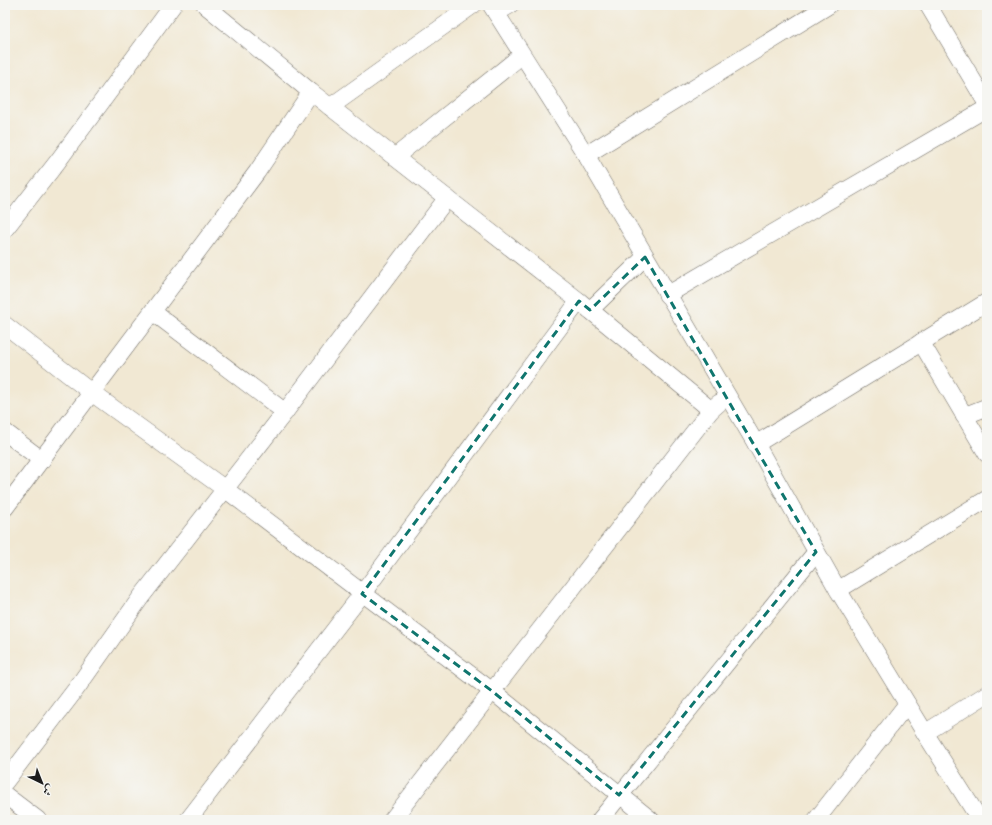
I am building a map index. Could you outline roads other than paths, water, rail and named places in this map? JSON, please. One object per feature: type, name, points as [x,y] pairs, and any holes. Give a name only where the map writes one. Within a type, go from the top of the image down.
[{"type":"street","points":[[5,229],[58,161],[173,5]]},
{"type":"street","points":[[205,5],[311,92],[585,305],[711,410]]},
{"type":"street","points":[[330,107],[473,5]]},
{"type":"street","points":[[586,155],[829,5]]},
{"type":"street","points":[[928,5],[987,104]]},
{"type":"street","points":[[499,8],[522,55],[586,155],[726,396],[756,444],[838,590],[980,820]]},
{"type":"street","points":[[395,157],[522,55]]},
{"type":"street","points":[[5,508],[257,172],[311,92]]},
{"type":"street","points":[[667,295],[987,108]]},
{"type":"street","points":[[5,782],[76,689],[141,597],[285,412],[447,198]]},
{"type":"street","points":[[188,820],[585,305],[645,257]]},
{"type":"street","points":[[756,444],[987,302]]},
{"type":"street","points":[[153,312],[285,412]]},
{"type":"street","points":[[5,325],[92,393],[225,489],[492,691],[651,820]]},
{"type":"street","points":[[921,342],[987,454]]},
{"type":"street","points":[[392,820],[711,410],[726,396]]},
{"type":"street","points":[[964,416],[987,407]]},
{"type":"street","points":[[5,432],[42,460]]},
{"type":"street","points":[[838,590],[987,499]]},
{"type":"street","points":[[600,820],[816,552]]},
{"type":"street","points":[[925,733],[987,694]]},
{"type":"street","points":[[816,820],[907,704]]},
{"type":"street","points":[[5,795],[38,820]]}]
